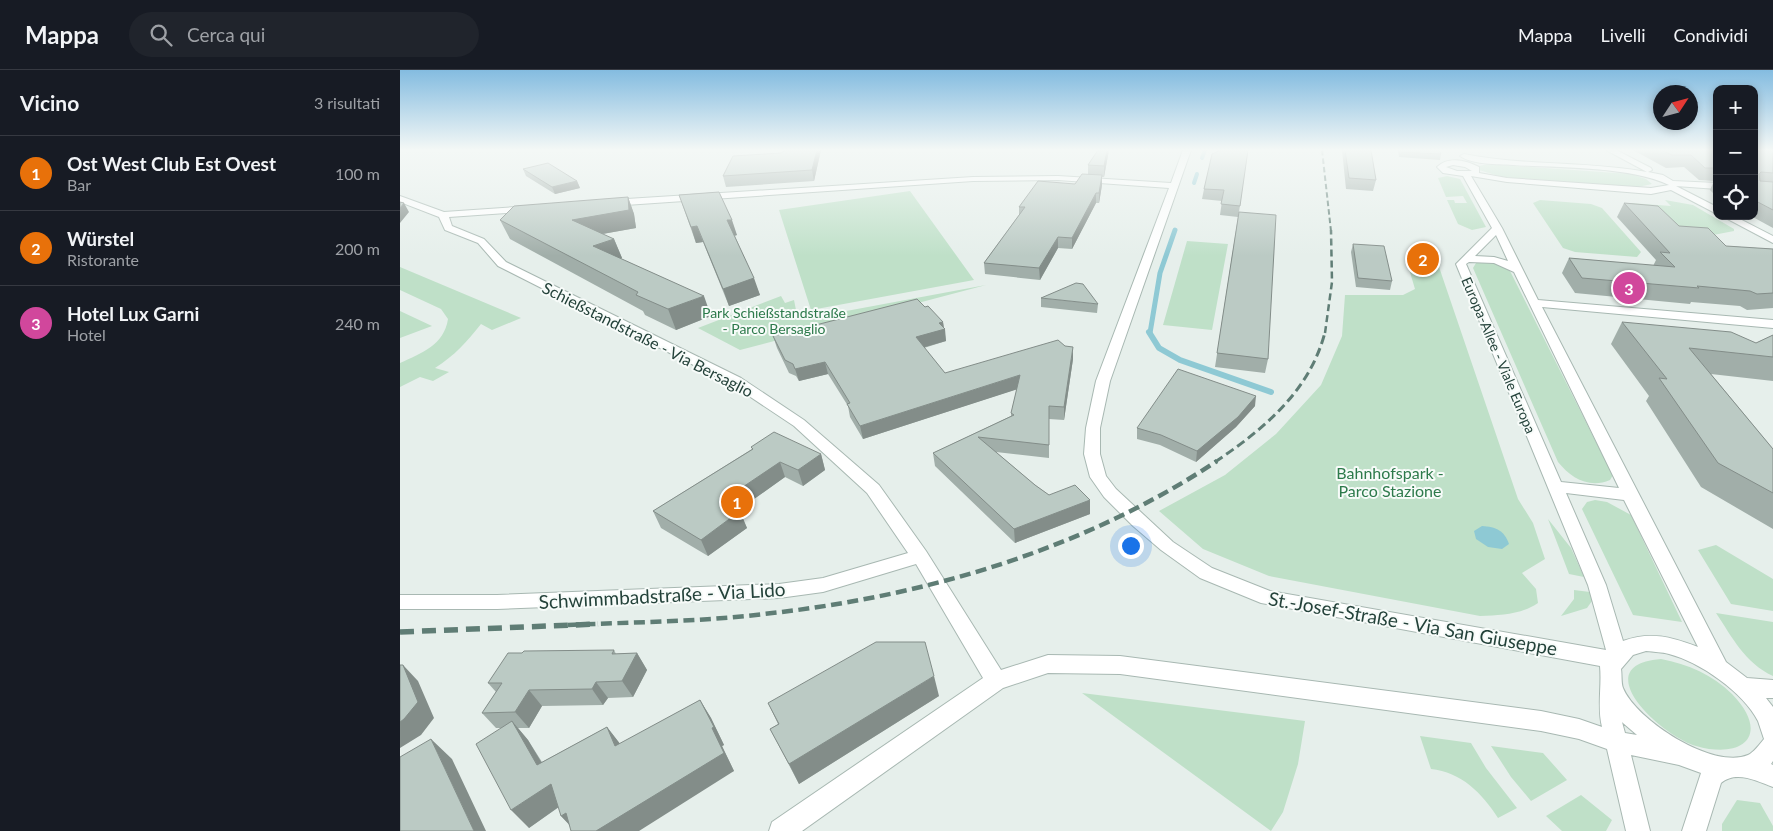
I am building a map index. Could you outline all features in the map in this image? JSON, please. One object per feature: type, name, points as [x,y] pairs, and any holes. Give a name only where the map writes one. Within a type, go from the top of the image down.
[{"type":"street","points":[[599,204],[866,186]]},
{"type":"street","points":[[1166,186],[1173,186]]},
{"type":"street","name":"St.-Josef-Straße - Via San Giuseppe","points":[[1173,186],[1166,211],[1103,381],[1093,428],[1092,454],[1098,477],[1122,505],[1167,546],[1206,573],[1268,598],[1615,657]]},
{"type":"street","points":[[1475,186],[1718,666]]},
{"type":"street","points":[[1584,186],[1651,191],[1669,186]]},
{"type":"street","points":[[1672,186],[1713,209]]},
{"type":"street","points":[[1695,186],[1713,186]]},
{"type":"street","name":"Schießstandstraße - Via Bersaglio","points":[[400,199],[443,215],[448,228],[481,241],[502,264],[736,381],[799,423],[873,489],[920,556],[996,681]]},
{"type":"street","points":[[443,215],[540,208]]},
{"type":"street","points":[[1734,220],[1773,240]]},
{"type":"street","name":"Europa-Allee - Viale Europa","points":[[1496,228],[1461,264],[1597,585],[1615,657]]},
{"type":"street","points":[[1467,259],[1495,260],[1518,270]]},
{"type":"street","points":[[1535,303],[1773,324]]},
{"type":"street","points":[[1554,486],[1630,495]]},
{"type":"street","name":"Schwimmbadstraße - Via Lido","points":[[400,602],[497,602],[779,591],[823,585],[920,556]]},
{"type":"street","points":[[1638,831],[1610,712],[1609,670],[1615,657],[1634,645],[1659,644],[1688,652],[1718,666],[1745,687],[1769,701],[1773,734]]},
{"type":"street","points":[[781,831],[996,681],[1048,664],[1120,665],[1541,721],[1579,729],[1616,742],[1680,754],[1722,768],[1752,767],[1773,776]]},
{"type":"street","points":[[1610,684],[1619,702],[1630,716],[1644,730],[1680,754]]},
{"type":"street","points":[[1752,767],[1768,758],[1773,746]]},
{"type":"street","points":[[1694,831],[1711,776],[1722,768]]},
{"type":"green space","points":[[1441,186],[1464,186],[1486,227],[1472,230],[1458,224],[1447,200],[1454,200],[1455,203],[1467,203],[1463,196],[1446,197]]},
{"type":"green space","points":[[1618,186],[1645,186],[1638,187]]},
{"type":"green space","points":[[910,191],[974,280],[811,310],[779,210]]},
{"type":"green space","points":[[1540,200],[1591,204],[1602,208],[1641,252],[1637,257],[1575,252],[1563,248],[1533,203]]},
{"type":"green space","points":[[1665,200],[1693,205],[1713,217],[1713,220],[1719,220],[1734,229],[1734,231],[1708,236],[1648,219],[1631,203],[1671,206]]},
{"type":"green space","points":[[1187,241],[1228,244],[1212,330],[1163,325]]},
{"type":"green space","name":"Bahnhofspark - Parco Stazione","points":[[1406,259],[1438,264],[1518,499],[1533,523],[1545,559],[1522,573],[1536,589],[1538,603],[1524,610],[1510,614],[1480,616],[1269,576],[1203,549],[1159,511],[1225,475],[1276,434],[1321,385],[1342,336],[1345,295],[1403,295],[1415,289]]},
{"type":"green space","points":[[1484,261],[1496,263],[1509,269],[1613,475],[1610,480],[1595,483],[1581,480],[1569,473],[1558,462],[1473,268],[1476,263]]},
{"type":"green space","points":[[400,267],[521,318],[492,330],[481,324],[460,348],[435,368],[449,372],[433,381],[420,377],[400,387],[400,363],[424,352],[437,342],[446,328],[448,319],[441,309],[400,290]]},
{"type":"green space","name":"Park Schießstandstraße - Parco Bersaglio","points":[[986,285],[740,350],[698,328],[781,296],[785,303],[794,300],[798,320]]},
{"type":"green space","points":[[400,311],[432,326],[400,338]]},
{"type":"green space","points":[[1595,500],[1607,502],[1631,515],[1682,622],[1633,615],[1582,509],[1587,502]]},
{"type":"green space","points":[[1548,519],[1571,548],[1584,577],[1569,574]]},
{"type":"green space","points":[[1716,545],[1773,579],[1773,611],[1731,604],[1698,550]]},
{"type":"green space","points":[[1574,590],[1590,592],[1592,601],[1587,608],[1561,616],[1574,599]]},
{"type":"green space","points":[[1716,613],[1773,622],[1773,676],[1763,671],[1747,657]]},
{"type":"green space","points":[[1661,659],[1700,671],[1725,687],[1744,708],[1750,721],[1750,732],[1747,740],[1739,746],[1727,749],[1696,746],[1665,729],[1649,715],[1636,701],[1629,686],[1629,674],[1639,664]]},
{"type":"green space","points":[[1082,693],[1305,721],[1298,764],[1283,812],[1271,831]]},
{"type":"green space","points":[[1420,736],[1471,743],[1486,768],[1517,808],[1498,818],[1485,800],[1470,785],[1452,774],[1431,769]]},
{"type":"green space","points":[[1491,746],[1543,753],[1567,780],[1531,801],[1511,777]]},
{"type":"green space","points":[[1581,795],[1612,820],[1606,831],[1562,831],[1546,816]]},
{"type":"green space","points":[[1737,800],[1760,803],[1773,826],[1773,831],[1722,831],[1722,824]]},
{"type":"water","points":[[1482,526],[1491,527],[1502,532],[1509,544],[1502,549],[1488,547],[1476,539],[1474,531]]},
{"type":"building","points":[[1035,186],[1100,186],[1099,193],[1096,193],[1072,238],[1058,237],[1039,268],[984,263],[1025,207],[1019,207]]},
{"type":"building","points":[[1205,186],[1243,186],[1240,206],[1221,204],[1224,190],[1204,189]]},
{"type":"building","points":[[1758,186],[1773,186],[1773,210],[1758,202]]},
{"type":"building","points":[[719,192],[732,220],[727,220],[754,278],[723,289],[697,226],[691,227],[679,195]]},
{"type":"building","points":[[628,197],[629,210],[572,220],[614,239],[593,246],[704,296],[668,309],[636,295],[638,292],[500,220],[514,206]]},
{"type":"building","points":[[1624,203],[1658,206],[1679,226],[1708,228],[1726,246],[1773,249],[1773,293],[1757,294],[1750,291],[1697,286],[1699,288],[1582,278],[1569,258],[1675,267],[1660,252],[1670,253]]},
{"type":"building","points":[[1239,212],[1276,215],[1268,359],[1217,353]]},
{"type":"building","points":[[1353,244],[1384,246],[1392,281],[1358,278]]},
{"type":"building","points":[[1076,283],[1083,284],[1098,304],[1041,298]]},
{"type":"building","points":[[917,299],[925,307],[928,306],[943,322],[939,323],[945,329],[916,337],[945,373],[1058,340],[1065,346],[1073,347],[1064,407],[1049,406],[1049,445],[978,437],[1049,495],[1075,485],[1090,500],[1014,529],[933,453],[1014,415],[1011,413],[1020,375],[860,426],[847,404],[850,403],[825,362],[795,369],[793,364],[785,360],[773,336]]},
{"type":"building","points":[[1622,322],[1731,332],[1756,343],[1773,335],[1773,357],[1689,348],[1773,449],[1773,493],[1718,463],[1659,378],[1667,379]]},
{"type":"building","points":[[1178,369],[1256,396],[1238,417],[1197,451],[1161,435],[1137,428]]},
{"type":"building","points":[[774,432],[821,454],[798,470],[780,462],[722,501],[740,511],[701,540],[653,511],[753,449],[751,447]]},
{"type":"building","points":[[876,642],[925,642],[934,676],[789,764],[770,729],[779,724],[768,703]]},
{"type":"building","points":[[614,650],[612,654],[637,653],[622,681],[596,682],[592,689],[529,690],[515,712],[482,713],[502,683],[488,683],[508,653],[522,653],[524,651]]},
{"type":"building","points":[[400,665],[403,665],[418,702],[400,722]]},
{"type":"building","points":[[700,700],[714,727],[712,728],[724,753],[596,831],[571,831],[566,813],[561,816],[551,784],[511,810],[476,744],[512,721],[537,765],[607,727],[615,746]]},
{"type":"building","points":[[431,739],[474,831],[400,831],[400,757]]},
{"type":"waterway","points":[[1150,333],[1160,273],[1175,230]]},
{"type":"waterway","points":[[1149,332],[1159,348],[1180,360],[1271,392]]},
{"type":"railway","points":[[1326,186],[1331,231]]},
{"type":"railway","points":[[1325,333],[1332,282],[1331,230]]},
{"type":"railway","points":[[1215,462],[1251,436],[1283,407],[1308,373],[1318,353],[1325,332]]},
{"type":"railway","points":[[568,625],[740,617],[824,606],[942,582],[1057,544],[1112,520],[1166,492],[1217,461]]},
{"type":"railway","points":[[400,632],[598,624]]},
{"type":"place","name":"Würstel","points":[[1423,259]]},
{"type":"place","name":"Hotel Lux Garni","points":[[1629,288]]},
{"type":"place","name":"Ost West Club Est Ovest","points":[[737,502]]}]
